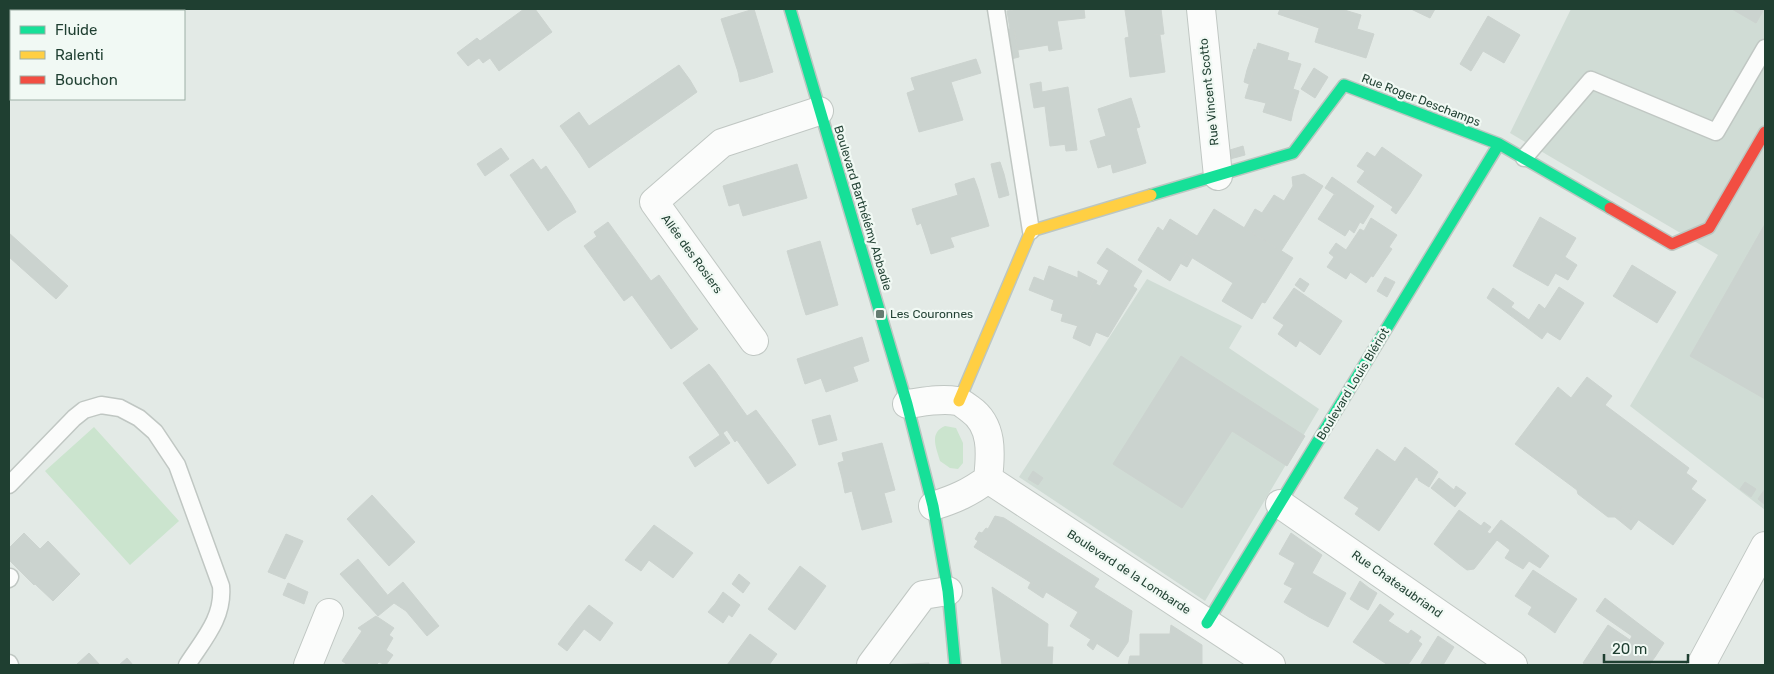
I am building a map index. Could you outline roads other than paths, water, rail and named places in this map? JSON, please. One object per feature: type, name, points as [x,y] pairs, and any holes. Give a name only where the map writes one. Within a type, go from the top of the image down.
[{"type":"street","name":"Boulevard Barthélémy Abbadie","points":[[790,9],[907,404],[933,506],[948,591],[955,665]]},
{"type":"street","name":"Rue Vincent Scotto","points":[[1201,9],[1218,176]]},
{"type":"street","name":"Rue Roger Deschamps","points":[[1031,230],[1293,153],[1344,85],[1499,144],[1672,244],[1709,228],[1765,132]]},
{"type":"street","name":"Allée des Rosiers","points":[[754,341],[654,202],[722,143],[819,111]]},
{"type":"street","name":"Boulevard Louis Blériot","points":[[1207,623],[1499,144]]},
{"type":"street","points":[[959,401],[1031,230]]},
{"type":"street","points":[[907,404],[938,400],[959,401],[978,414],[989,434],[990,459],[988,478],[973,490],[955,500],[933,506]]},
{"type":"street","name":"Boulevard de la Lombarde","points":[[988,478],[1271,665]]},
{"type":"street","name":"Rue Chateaubriand","points":[[1280,504],[1513,665]]},
{"type":"street","points":[[1701,665],[1765,546]]},
{"type":"street","points":[[871,665],[924,594],[948,591]]},
{"type":"street","points":[[308,665],[330,613]]},
{"type":"street","points":[[1230,638],[1230,665]]},
{"type":"lane","points":[[996,9],[1031,230]]},
{"type":"lane","points":[[1524,158],[1591,80],[1716,132],[1765,48]]},
{"type":"lane","points":[[9,484],[84,410],[101,405],[120,408],[139,418],[155,432],[177,465],[221,586],[222,598],[215,622],[187,665]]},
{"type":"place","name":"Les Couronnes","points":[[880,314]]}]
